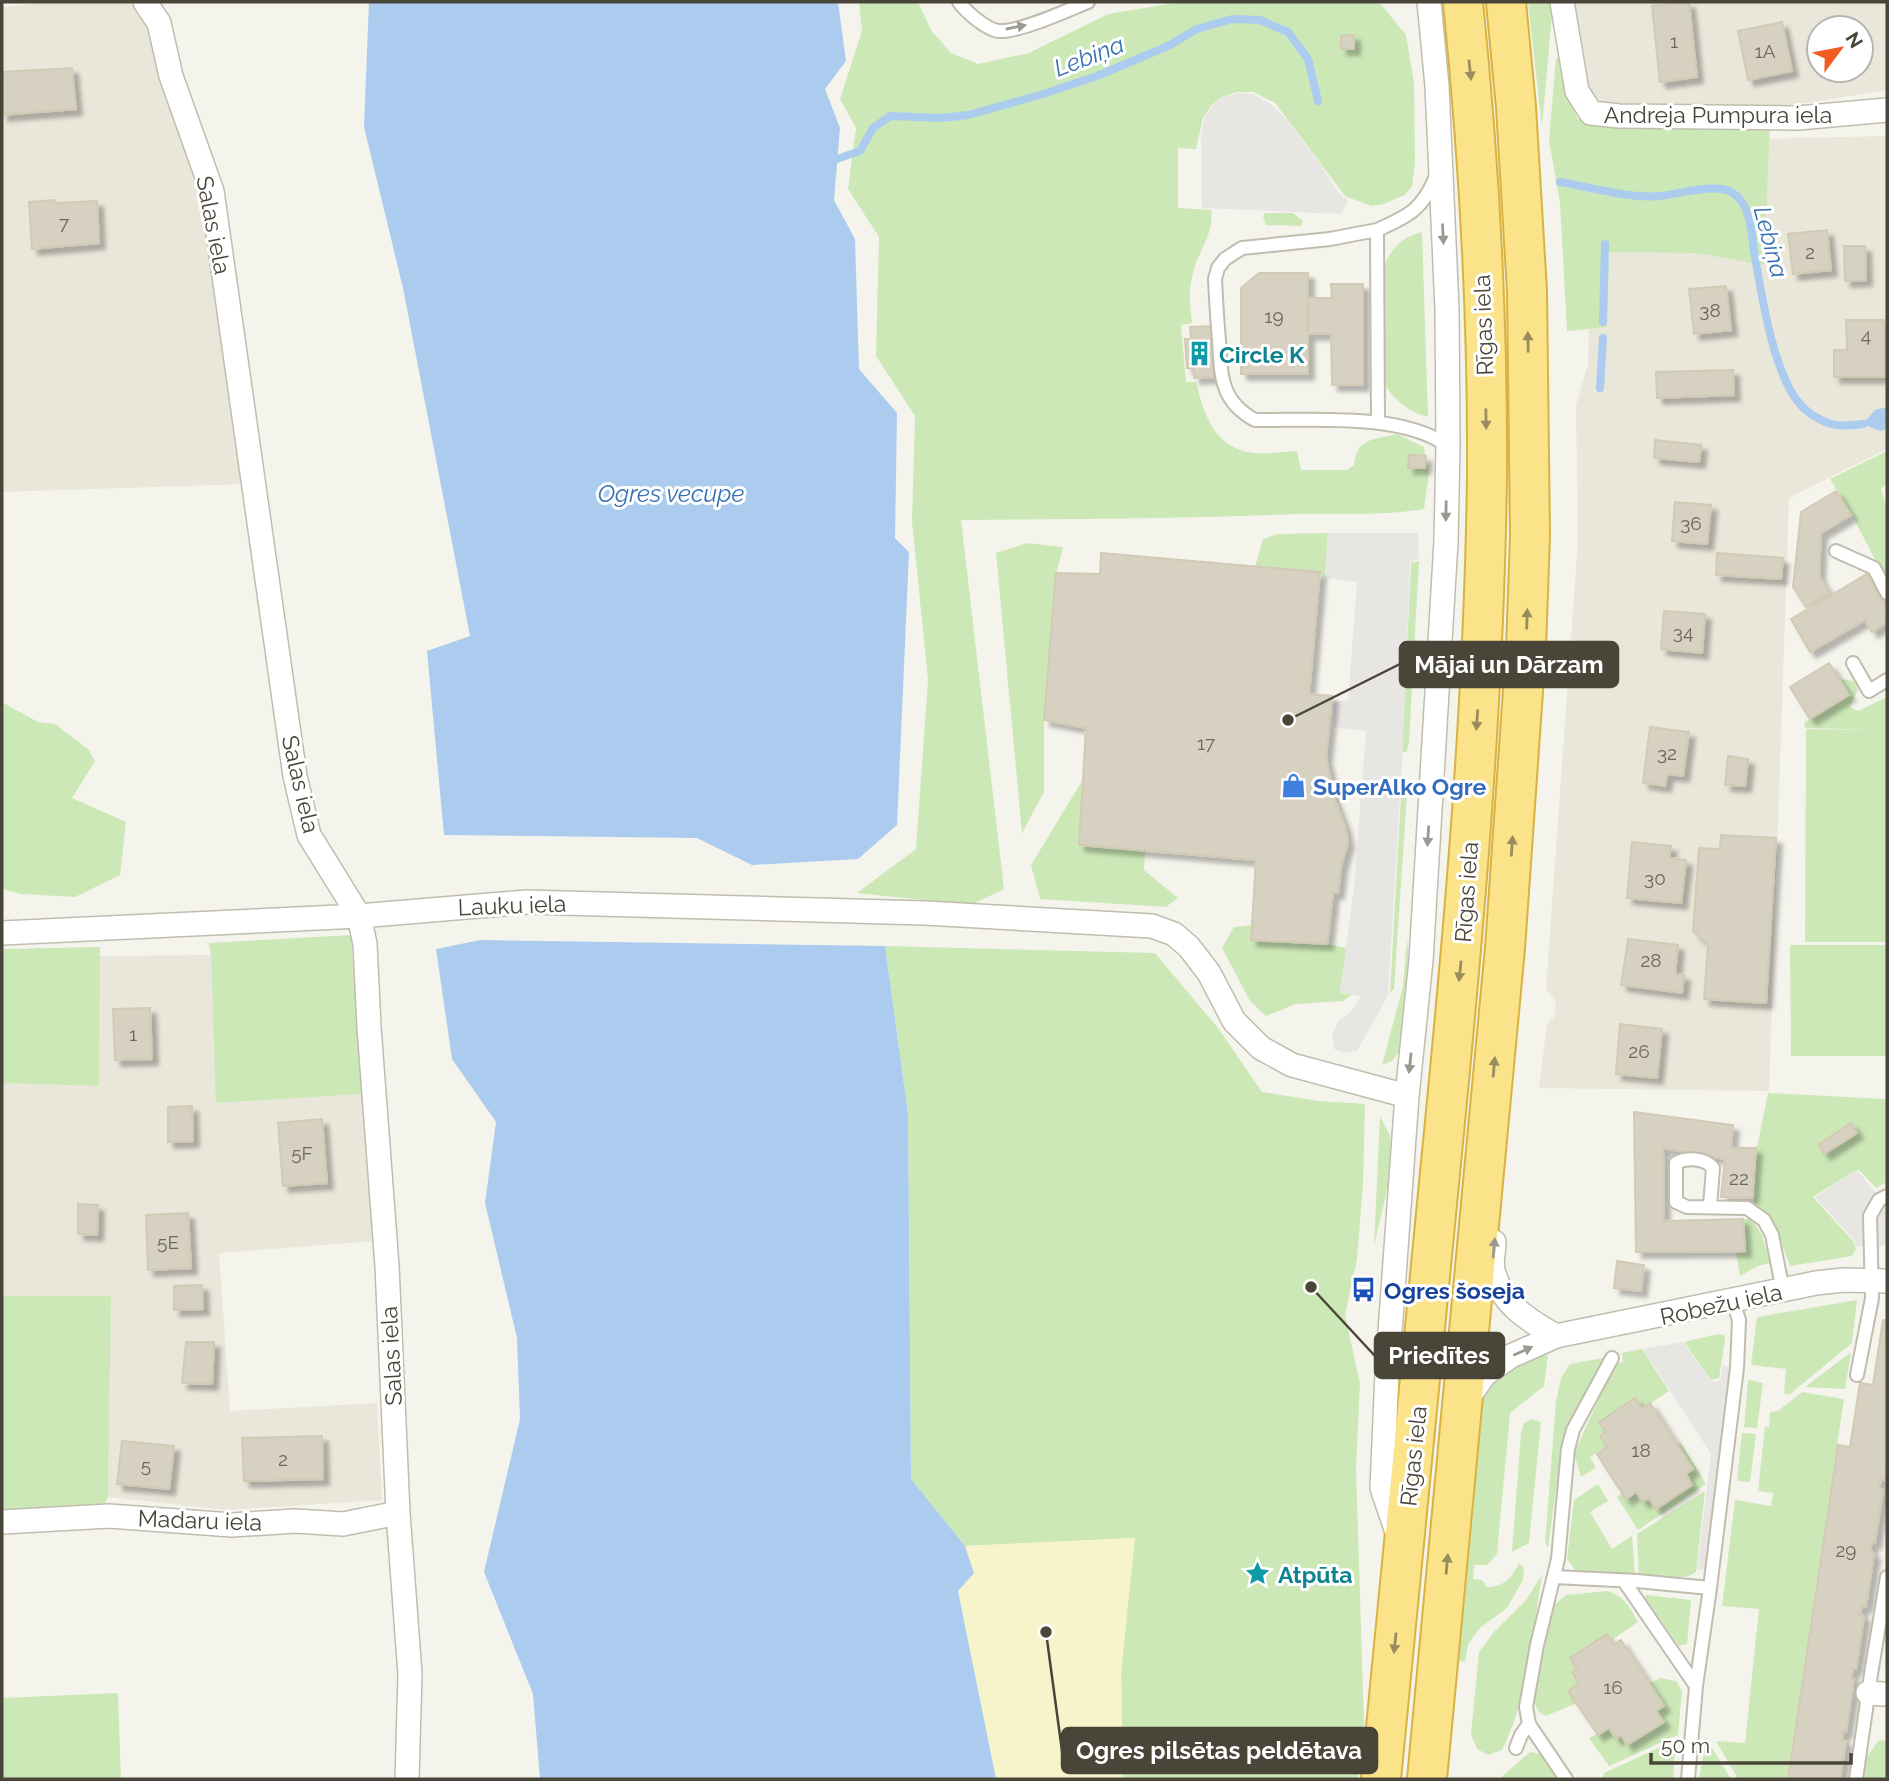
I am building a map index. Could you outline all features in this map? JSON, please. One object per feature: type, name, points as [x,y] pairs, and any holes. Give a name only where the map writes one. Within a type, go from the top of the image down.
[{"type":"highway","name":"Rīgas iela","points":[[1381,1779],[1463,941],[1482,636],[1487,474],[1483,295],[1473,99],[1463,2]]},
{"type":"highway","name":"Rīgas iela","points":[[1427,1779],[1506,936],[1526,648],[1530,536],[1527,291],[1516,107],[1506,2]]},
{"type":"street","name":"Salas iela","points":[[145,2],[159,23],[171,76],[212,191],[295,776],[309,835],[359,915],[365,944],[387,1266],[398,1513],[410,1674],[407,1779]]},
{"type":"street","name":"Andreja Pumpura iela","points":[[1562,2],[1577,91],[1591,113],[1619,116],[1798,118],[1887,110]]},
{"type":"street","points":[[1404,1551],[1382,1488],[1387,1373],[1407,1097],[1422,946],[1446,541],[1448,446],[1447,309],[1437,86],[1430,13]]},
{"type":"street","name":"Lauku iela","points":[[2,933],[359,915],[526,902],[1023,917],[1152,926],[1174,934],[1189,947],[1209,973],[1234,1021],[1261,1048],[1292,1065],[1407,1097]]},
{"type":"street","points":[[1488,1135],[1501,1173],[1492,1268],[1505,1298],[1524,1317],[1556,1336]]},
{"type":"street","name":"Robežu iela","points":[[1461,1406],[1485,1374],[1511,1356],[1556,1336],[1816,1283],[1879,1281]]},
{"type":"street","name":"Madaru iela","points":[[2,1522],[109,1516],[232,1525],[295,1521],[343,1524],[398,1513]]},
{"type":"lane","points":[[959,2],[967,13],[998,31],[1026,26],[1088,2]]},
{"type":"lane","points":[[1417,2],[1430,13]]},
{"type":"lane","points":[[1440,166],[1428,197],[1403,219],[1377,230],[1330,239],[1242,248],[1225,259],[1218,268],[1215,279],[1221,379],[1232,402],[1242,413],[1255,420],[1378,422],[1434,436],[1448,446]]},
{"type":"lane","points":[[1377,230],[1378,422]]},
{"type":"lane","points":[[1836,551],[1874,568],[1887,593]]},
{"type":"lane","points":[[1853,663],[1869,691],[1887,680]]},
{"type":"lane","points":[[1857,1375],[1871,1298],[1879,1281],[1870,1216],[1879,1200],[1887,1196]]},
{"type":"lane","points":[[1710,1206],[1747,1208],[1764,1220],[1772,1235],[1783,1291]]},
{"type":"lane","points":[[1688,1779],[1696,1686],[1737,1368],[1739,1320],[1733,1301]]},
{"type":"lane","points":[[1566,1779],[1530,1724],[1526,1707],[1537,1645],[1558,1559],[1568,1448],[1573,1430],[1612,1358]]},
{"type":"lane","points":[[1554,1577],[1710,1588]]},
{"type":"lane","points":[[1856,1779],[1876,1693],[1887,1577]]},
{"type":"lane","points":[[1624,1581],[1696,1686]]},
{"type":"lane","points":[[1517,1748],[1521,1735],[1530,1724]]},
{"type":"shaded area","points":[[46,2],[139,2],[154,24],[203,189],[245,484],[2,492],[2,7]]},
{"type":"shaded area","points":[[1572,2],[1887,2],[1887,90],[1775,106],[1603,104],[1584,84]]},
{"type":"shaded area","points":[[1239,93],[1253,94],[1271,104],[1285,118],[1336,189],[1348,201],[1341,214],[1202,208],[1201,134],[1205,116],[1223,97]]},
{"type":"shaded area","points":[[1887,136],[1887,449],[1789,498],[1769,1091],[1539,1088],[1547,1024],[1554,1017],[1556,1002],[1546,989],[1578,540],[1576,405],[1588,364],[1594,143]]},
{"type":"shaded area","points":[[1328,533],[1418,533],[1419,558],[1410,563],[1402,764],[1388,996],[1357,1051],[1346,1053],[1334,1049],[1332,1034],[1339,1020],[1350,1013],[1361,996],[1340,993],[1354,886],[1366,731],[1334,727],[1334,701],[1348,701],[1357,582],[1325,578]]},
{"type":"shaded area","points":[[211,955],[217,1103],[362,1094],[375,1241],[219,1253],[230,1411],[377,1403],[382,1500],[227,1510],[108,1497],[111,1296],[2,1296],[2,1083],[99,1086],[99,956]]},
{"type":"shaded area","points":[[1857,1170],[1887,1206],[1887,1244],[1882,1246],[1856,1246],[1853,1239],[1815,1197]]},
{"type":"shaded area","points":[[1683,1342],[1711,1381],[1717,1382],[1721,1379],[1722,1365],[1737,1368],[1713,1570],[1697,1569],[1711,1454],[1643,1349]]},
{"type":"green space","points":[[859,2],[918,2],[931,30],[951,53],[978,64],[1029,53],[1108,14],[1181,2],[1379,2],[1406,35],[1414,82],[1415,162],[1412,186],[1405,195],[1371,206],[1345,196],[1275,103],[1253,92],[1237,92],[1222,97],[1211,106],[1203,118],[1196,149],[1178,148],[1178,208],[1211,210],[1211,226],[1191,279],[1192,323],[1181,325],[1186,382],[1196,382],[1207,417],[1220,437],[1240,450],[1253,453],[1297,451],[1301,470],[1347,470],[1354,465],[1363,444],[1397,434],[1424,447],[1429,473],[1424,509],[1377,513],[1213,517],[961,520],[1004,889],[971,905],[857,893],[916,849],[928,680],[912,522],[915,416],[876,356],[879,237],[848,189],[856,128],[840,99],[862,31]]},
{"type":"green space","points":[[1528,2],[1553,2],[1542,127]]},
{"type":"green space","points":[[1556,58],[1562,59],[1565,93],[1578,119],[1770,123],[1764,265],[1697,253],[1609,252],[1607,327],[1567,331],[1560,203],[1549,140]]},
{"type":"green space","points":[[1265,213],[1293,213],[1303,221],[1301,226],[1266,225],[1263,216]]},
{"type":"green space","points":[[1422,232],[1428,417],[1402,404],[1384,383],[1383,268],[1398,244]]},
{"type":"green space","points":[[1887,451],[1887,484],[1881,488],[1887,510],[1887,583],[1830,479]]},
{"type":"green space","points":[[1328,533],[1325,578],[1319,572],[1255,567],[1263,539],[1277,534]]},
{"type":"green space","points":[[1027,543],[1063,547],[1056,574],[1044,720],[1044,792],[1022,833],[996,553]]},
{"type":"green space","points":[[1419,561],[1409,742],[1407,751],[1402,753],[1411,563]]},
{"type":"green space","points":[[1840,679],[1854,681],[1858,690],[1850,707],[1858,711],[1887,697],[1887,942],[1805,942],[1806,729],[1886,730],[1805,728],[1804,723],[1849,695]]},
{"type":"green space","points":[[2,702],[38,722],[55,724],[89,750],[95,761],[72,798],[126,822],[120,875],[75,897],[21,894],[2,889]]},
{"type":"green space","points":[[1402,778],[1408,779],[1394,989],[1390,992]]},
{"type":"green space","points":[[1082,781],[1079,845],[1145,851],[1144,870],[1178,898],[1166,907],[1040,899],[1031,865]]},
{"type":"green space","points":[[1251,925],[1252,940],[1327,944],[1347,948],[1340,992],[1353,994],[1343,1001],[1296,1004],[1266,1016],[1250,1001],[1222,948],[1234,927]]},
{"type":"green space","points":[[351,935],[362,1094],[216,1103],[209,943]]},
{"type":"green space","points":[[1407,938],[1410,986],[1403,1047],[1392,1061],[1382,1065],[1403,986]]},
{"type":"green space","points":[[1790,945],[1887,945],[1887,1056],[1791,1056]]},
{"type":"green space","points":[[885,946],[1155,953],[1218,1028],[1262,1092],[1319,1101],[1365,1104],[1363,1184],[1357,1259],[1345,1315],[1360,1383],[1356,1469],[1364,1722],[1358,1779],[1123,1779],[1121,1673],[1134,1538],[965,1546],[911,1479],[908,1114]]},
{"type":"green space","points":[[100,947],[99,1086],[2,1083],[2,949]]},
{"type":"green space","points":[[1768,1093],[1887,1099],[1887,1182],[1876,1188],[1858,1169],[1813,1197],[1853,1241],[1856,1249],[1852,1256],[1790,1266],[1775,1225],[1754,1202],[1757,1148]]},
{"type":"green space","points":[[1380,1116],[1390,1136],[1393,1165],[1374,1246]]},
{"type":"green space","points":[[1744,1219],[1752,1219],[1762,1235],[1770,1263],[1740,1276],[1736,1253],[1746,1253]]},
{"type":"green space","points":[[2,1296],[111,1296],[108,1497],[102,1508],[2,1510]]},
{"type":"green space","points":[[1857,1300],[1852,1343],[1790,1394],[1784,1394],[1786,1369],[1751,1365],[1757,1317]]},
{"type":"green space","points":[[1724,1335],[1725,1340],[1719,1378],[1711,1380],[1684,1342]]},
{"type":"green space","points":[[1642,1349],[1669,1391],[1642,1409],[1634,1398],[1600,1421],[1606,1432],[1600,1436],[1607,1447],[1590,1457],[1596,1468],[1581,1477],[1574,1453],[1615,1364],[1623,1362],[1622,1353]]},
{"type":"green space","points":[[1851,1352],[1845,1389],[1805,1387]]},
{"type":"green space","points":[[1548,1355],[1544,1386],[1510,1413],[1497,1554],[1487,1565],[1474,1565],[1473,1579],[1482,1580],[1487,1587],[1507,1581],[1519,1563],[1524,1568],[1523,1580],[1507,1608],[1480,1628],[1468,1644],[1465,1662],[1458,1661],[1454,1642],[1481,1397],[1509,1367]]},
{"type":"green space","points":[[1603,1358],[1563,1437],[1548,1548],[1545,1543],[1556,1401],[1561,1378],[1570,1364]]},
{"type":"green space","points":[[1748,1380],[1763,1383],[1757,1428],[1744,1427]]},
{"type":"green space","points":[[1802,1392],[1844,1399],[1787,1779],[1738,1779],[1716,1741],[1745,1743],[1759,1609],[1722,1606],[1735,1500],[1771,1506],[1773,1493],[1758,1491],[1765,1427],[1769,1427],[1770,1412],[1778,1411]]},
{"type":"green space","points":[[1532,1419],[1541,1422],[1529,1543],[1512,1552],[1521,1433],[1524,1423]]},
{"type":"green space","points":[[1742,1433],[1756,1434],[1750,1482],[1737,1481]]},
{"type":"green space","points":[[1681,1443],[1706,1484],[1638,1530],[1617,1497],[1623,1493],[1636,1492],[1643,1502],[1649,1498],[1656,1509],[1692,1485],[1686,1474],[1693,1469],[1678,1445]]},
{"type":"green space","points":[[1598,1484],[1608,1501],[1590,1512],[1612,1549],[1632,1536],[1635,1575],[1576,1571],[1567,1559],[1574,1500]]},
{"type":"green space","points":[[1705,1491],[1696,1572],[1676,1578],[1639,1575],[1637,1534]]},
{"type":"green space","points":[[1542,1575],[1524,1687],[1518,1708],[1502,1750],[1488,1755],[1477,1749],[1471,1734],[1479,1652],[1494,1632],[1526,1600]]},
{"type":"green space","points":[[1607,1591],[1626,1603],[1638,1622],[1572,1673],[1579,1683],[1568,1691],[1577,1703],[1546,1716],[1536,1708],[1533,1695],[1553,1606],[1566,1595]]},
{"type":"green space","points":[[1646,1595],[1691,1600],[1687,1644],[1679,1646],[1645,1598]]},
{"type":"green space","points":[[1661,1678],[1676,1681],[1682,1691],[1678,1735],[1609,1766],[1589,1738],[1609,1728],[1616,1738],[1621,1735],[1628,1745],[1663,1722],[1656,1711],[1664,1706],[1650,1683]]},
{"type":"green space","points":[[118,1693],[121,1779],[2,1779],[2,1698]]},
{"type":"green space","points":[[1706,1738],[1731,1779],[1699,1779]]},
{"type":"green space","points":[[1676,1740],[1673,1779],[1602,1779],[1604,1773]]},
{"type":"green space","points":[[1879,1740],[1887,1741],[1887,1779],[1864,1779],[1866,1758]]},
{"type":"green space","points":[[1530,1752],[1542,1754],[1559,1779],[1499,1779]]},
{"type":"sand","points":[[1135,1538],[1121,1673],[1123,1779],[996,1779],[958,1591],[974,1573],[965,1546]]},
{"type":"water","name":"Ogres vecupe","points":[[369,2],[838,2],[846,61],[825,89],[840,128],[834,200],[855,239],[859,369],[897,413],[895,538],[909,552],[897,825],[858,859],[752,865],[697,838],[444,835],[427,651],[470,636],[403,288],[364,127]]},
{"type":"water","points":[[1887,407],[1887,429],[1880,431],[1863,424],[1875,410]]},
{"type":"water","points":[[480,940],[885,946],[908,1114],[911,1479],[965,1546],[974,1573],[958,1591],[996,1779],[540,1779],[533,1694],[484,1572],[520,1419],[517,1338],[485,1203],[496,1122],[452,1059],[436,949]]},
{"type":"building","points":[[1689,2],[1697,77],[1660,82],[1652,6]]},
{"type":"building","points":[[1782,22],[1792,71],[1748,80],[1738,31]]},
{"type":"building","points":[[1354,35],[1354,49],[1341,49],[1341,36]]},
{"type":"building","points":[[72,68],[76,109],[2,115],[2,72]]},
{"type":"building","points":[[54,200],[56,203],[97,201],[99,243],[32,249],[29,202]]},
{"type":"building","points":[[1827,230],[1831,270],[1793,274],[1788,234]]},
{"type":"building","points":[[1844,246],[1865,246],[1866,280],[1845,281]]},
{"type":"building","name":"Circle K","points":[[1259,273],[1308,273],[1308,374],[1241,374],[1241,288]]},
{"type":"building","points":[[1331,284],[1363,284],[1363,385],[1332,385],[1331,334],[1308,334],[1308,298],[1332,298]]},
{"type":"building","points":[[1726,286],[1731,330],[1694,334],[1689,289]]},
{"type":"building","points":[[1846,320],[1884,320],[1885,377],[1834,377],[1834,350],[1847,350]]},
{"type":"building","name":"Circle K","points":[[1211,326],[1214,377],[1194,378],[1193,368],[1187,368],[1185,339],[1191,339],[1190,327]]},
{"type":"building","points":[[1733,370],[1734,395],[1657,398],[1656,372]]},
{"type":"building","points":[[1655,440],[1701,445],[1699,462],[1654,458]]},
{"type":"building","points":[[1409,455],[1426,456],[1425,468],[1408,468]]},
{"type":"building","points":[[1836,491],[1851,515],[1821,533],[1819,576],[1829,593],[1806,607],[1793,587],[1801,512]]},
{"type":"building","points":[[1675,502],[1711,505],[1707,544],[1672,541]]},
{"type":"building","points":[[1101,553],[1320,572],[1309,694],[1332,696],[1326,758],[1334,798],[1348,842],[1341,866],[1338,893],[1333,892],[1327,944],[1251,940],[1256,860],[1079,845],[1086,728],[1044,720],[1056,573],[1100,574]]},
{"type":"building","points":[[1717,553],[1783,558],[1781,579],[1716,575]]},
{"type":"building","points":[[1867,574],[1887,609],[1887,622],[1872,632],[1865,620],[1810,652],[1791,619]]},
{"type":"building","points":[[1664,611],[1705,614],[1702,653],[1661,649]]},
{"type":"building","points":[[1829,663],[1849,695],[1810,719],[1790,687]]},
{"type":"building","points":[[1650,727],[1689,732],[1683,776],[1667,774],[1665,786],[1643,783]]},
{"type":"building","points":[[1728,756],[1748,759],[1745,786],[1725,785]]},
{"type":"building","points":[[1721,835],[1776,838],[1766,1003],[1704,999],[1708,945],[1693,931],[1699,848],[1720,849]]},
{"type":"building","points":[[1632,842],[1671,846],[1669,858],[1686,860],[1681,903],[1627,898]]},
{"type":"building","points":[[1628,939],[1678,945],[1675,974],[1684,975],[1682,993],[1621,985]]},
{"type":"building","points":[[150,1008],[152,1059],[115,1060],[113,1009]]},
{"type":"building","points":[[1620,1024],[1662,1029],[1657,1078],[1616,1074]]},
{"type":"building","points":[[192,1106],[193,1141],[168,1142],[168,1107]]},
{"type":"building","points":[[1634,1112],[1733,1125],[1731,1148],[1756,1148],[1752,1198],[1721,1197],[1725,1159],[1663,1148],[1664,1221],[1743,1219],[1745,1251],[1636,1252]]},
{"type":"building","points":[[322,1119],[327,1183],[283,1186],[278,1123]]},
{"type":"building","points":[[1851,1123],[1857,1133],[1824,1154],[1819,1144]]},
{"type":"building","points":[[78,1204],[98,1205],[97,1235],[78,1234]]},
{"type":"building","points":[[188,1213],[191,1268],[148,1270],[146,1215]]},
{"type":"building","points":[[1617,1261],[1644,1265],[1641,1291],[1614,1288]]},
{"type":"building","points":[[202,1285],[203,1309],[174,1310],[174,1286]]},
{"type":"building","points":[[1883,1320],[1887,1321],[1887,1463],[1885,1480],[1881,1479],[1879,1489],[1883,1490],[1875,1543],[1872,1542],[1870,1552],[1874,1553],[1866,1607],[1862,1606],[1860,1615],[1864,1616],[1856,1669],[1853,1668],[1851,1679],[1854,1679],[1846,1732],[1843,1731],[1842,1741],[1846,1741],[1840,1779],[1788,1779],[1838,1445],[1850,1447],[1860,1383],[1873,1385]]},
{"type":"building","points":[[186,1342],[214,1342],[212,1384],[182,1383]]},
{"type":"building","points":[[1635,1398],[1642,1409],[1650,1403],[1693,1469],[1686,1474],[1692,1485],[1656,1509],[1649,1498],[1643,1502],[1636,1492],[1626,1499],[1597,1454],[1607,1447],[1600,1436],[1606,1432],[1599,1422]]},
{"type":"building","points":[[322,1436],[323,1479],[244,1481],[242,1438]]},
{"type":"building","points":[[122,1441],[174,1446],[169,1489],[117,1484]]},
{"type":"building","points":[[1607,1634],[1613,1645],[1621,1640],[1664,1706],[1656,1711],[1664,1722],[1627,1745],[1621,1735],[1616,1739],[1609,1728],[1598,1735],[1568,1691],[1579,1683],[1572,1672],[1577,1669],[1570,1658]]},
{"type":"waterway","name":"Lebiņa","points":[[837,159],[860,151],[873,128],[890,116],[942,118],[968,115],[1040,95],[1097,76],[1168,46],[1197,29],[1232,19],[1260,20],[1288,32],[1308,59],[1318,101]]},
{"type":"waterway","name":"Lebiņa","points":[[1560,182],[1636,196],[1660,196],[1709,189],[1733,193],[1747,212],[1775,353],[1791,390],[1803,407],[1823,421],[1839,425],[1863,424]]},
{"type":"waterway","points":[[1603,322],[1605,244]]},
{"type":"waterway","points":[[1600,388],[1603,338]]},
{"type":"place","name":"Circle K","points":[[1199,354]]},
{"type":"place","name":"Mājai un Dārzam","points":[[1288,720]]},
{"type":"place","name":"SuperAlko Ogre","points":[[1293,786]]},
{"type":"place","name":"Priedītes","points":[[1311,1287]]},
{"type":"place","name":"Ogres šoseja","points":[[1364,1290]]},
{"type":"place","name":"Atpūta","points":[[1258,1574]]},
{"type":"place","name":"Ogres pilsētas peldētava","points":[[1046,1632]]}]
